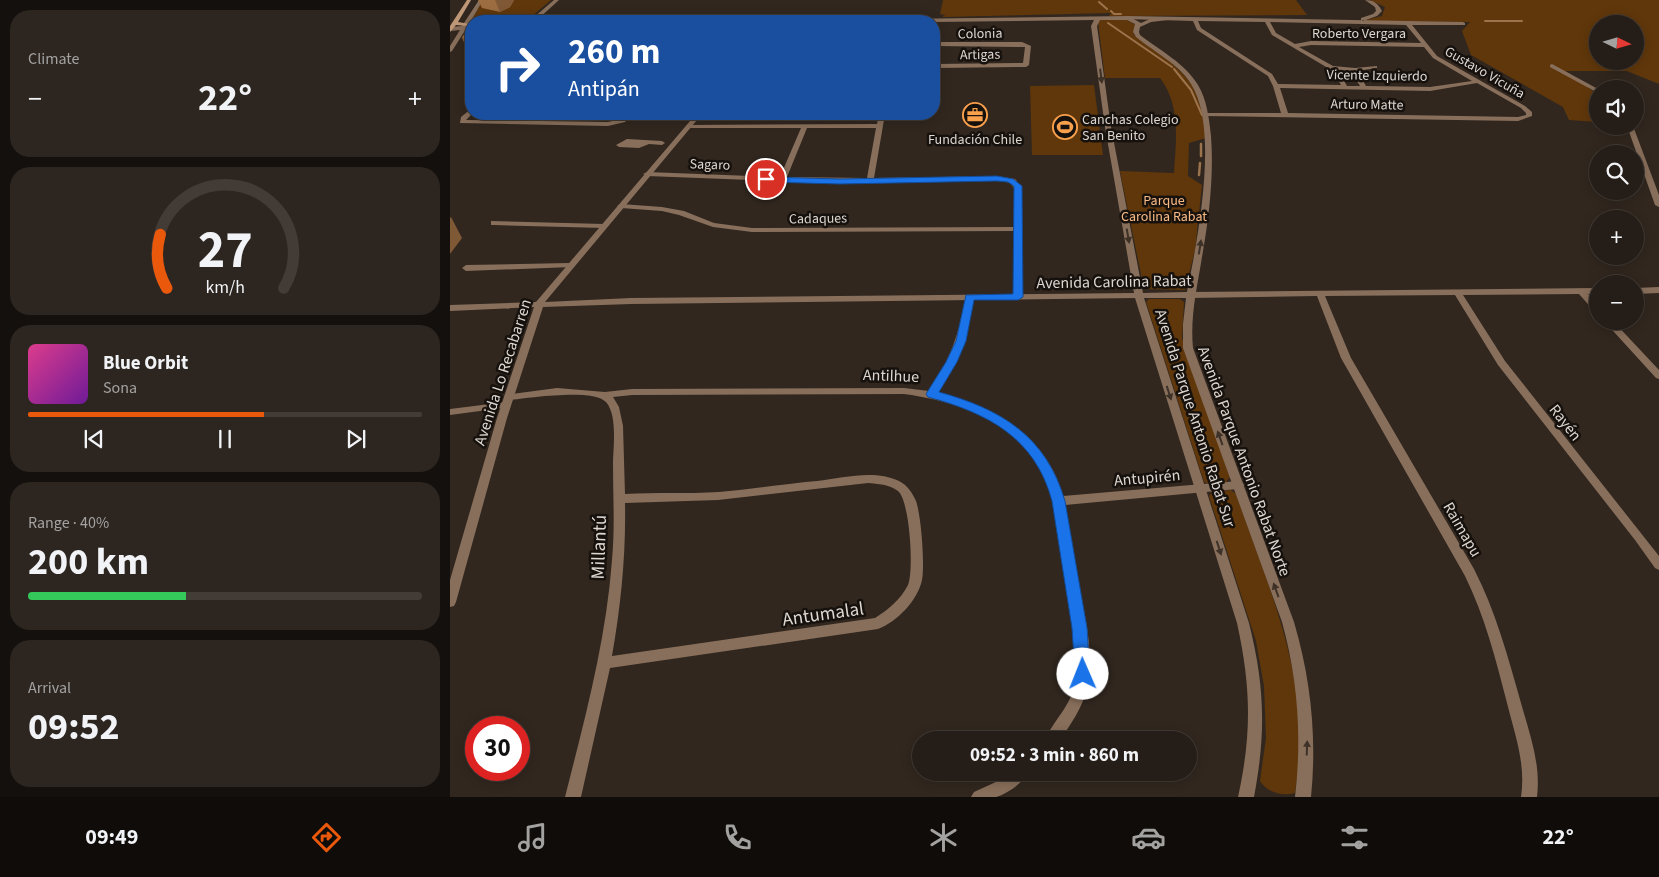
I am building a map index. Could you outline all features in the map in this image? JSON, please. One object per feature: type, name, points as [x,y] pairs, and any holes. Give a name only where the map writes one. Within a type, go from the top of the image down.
[{"type":"main road","points":[[451,26],[464,0]]},
{"type":"main road","points":[[451,26],[470,0]]},
{"type":"street","points":[[474,15],[481,0]]},
{"type":"street","points":[[541,15],[558,0]]},
{"type":"street","points":[[1344,22],[1377,14],[1378,7],[1367,0]]},
{"type":"street","points":[[940,20],[1062,19],[1095,23],[1128,18],[1166,18],[1463,24]]},
{"type":"street","name":"Avenida Parque Antonio Rabat Norte","points":[[1128,18],[1138,22],[1139,26],[1136,31],[1138,36],[1180,68],[1191,79],[1200,93],[1206,114],[1209,137],[1204,210],[1200,247],[1186,314],[1188,348],[1288,622],[1300,665],[1307,714],[1303,797]]},
{"type":"street","points":[[1062,19],[1095,23],[1127,22],[1139,26],[1150,21],[1166,18]]},
{"type":"street","points":[[1195,19],[1199,29],[1268,73],[1276,86],[1285,115]]},
{"type":"street","points":[[1267,21],[1272,33],[1337,72],[1345,87]]},
{"type":"street","name":"Avenida Parque Antonio Rabat Sur","points":[[1095,23],[1108,127],[1139,296],[1243,623],[1254,671],[1258,717],[1248,796]]},
{"type":"street","name":"Gustavo Vicuña","points":[[1408,23],[1435,58],[1526,110],[1529,114],[1526,118]]},
{"type":"street","points":[[451,26],[465,26]]},
{"type":"street","points":[[450,50],[465,31]]},
{"type":"street","name":"Roberto Vergara","points":[[1294,46],[1311,43],[1424,45]]},
{"type":"street","name":"Colonia","points":[[940,44],[1026,44],[1028,46],[1026,65]]},
{"type":"street","points":[[1332,68],[1348,67],[1354,70],[1377,68],[1362,59]]},
{"type":"street","name":"Artigas","points":[[940,66],[1026,65]]},
{"type":"street","points":[[1552,66],[1589,87]]},
{"type":"street","points":[[1354,70],[1364,88]]},
{"type":"street","name":"Vicente Izquierdo","points":[[1276,86],[1434,89],[1476,82]]},
{"type":"street","name":"Arturo Matte","points":[[1206,114],[1526,118]]},
{"type":"street","points":[[465,116],[461,120],[462,122],[471,123],[608,124],[624,120]]},
{"type":"street","name":"Avenida Lo Recabarren","points":[[450,602],[507,401],[540,302],[694,120]]},
{"type":"street","points":[[870,181],[881,120]]},
{"type":"street","points":[[690,126],[880,126]]},
{"type":"street","points":[[782,180],[805,126]]},
{"type":"street","points":[[1633,135],[1659,204]]},
{"type":"street","points":[[646,143],[674,144]]},
{"type":"street","name":"Sagaro","points":[[647,174],[782,180],[870,181],[997,178],[1012,181],[1018,188],[1018,229]]},
{"type":"street","name":"Cadaques","points":[[621,206],[662,208],[713,224],[752,230],[1018,229]]},
{"type":"street","points":[[494,223],[604,226]]},
{"type":"street","points":[[1018,229],[1018,297]]},
{"type":"street","points":[[466,268],[569,266]]},
{"type":"street","points":[[1644,291],[1659,290]]},
{"type":"street","name":"Rayén","points":[[1457,292],[1501,363],[1659,566]]},
{"type":"street","points":[[1582,292],[1589,300]]},
{"type":"street","name":"Avenida Carolina Rabat","points":[[450,307],[540,302],[1589,292]]},
{"type":"street","name":"Raimapu","points":[[1320,294],[1346,358],[1470,573],[1483,600],[1492,623],[1527,752],[1531,786],[1529,797]]},
{"type":"street","points":[[932,394],[959,347],[969,298]]},
{"type":"street","points":[[1616,330],[1659,376]]},
{"type":"street","points":[[450,412],[557,390],[604,395]]},
{"type":"street","name":"Antilhue","points":[[604,395],[632,392],[877,391],[932,394],[961,402],[989,414],[1019,434],[1043,463],[1054,485],[1080,628],[1083,674],[1076,703],[1058,731]]},
{"type":"street","name":"Millantú","points":[[573,797],[603,664],[618,572],[617,422],[613,405],[604,395]]},
{"type":"street","name":"Antumalal","points":[[603,664],[878,623],[897,611],[913,588],[916,580],[912,502],[904,491],[889,482],[868,479],[718,496],[619,499]]},
{"type":"street","name":"Antupirén","points":[[1058,501],[1238,485]]},
{"type":"street","points":[[979,797],[1009,781]]},
{"type":"green space","points":[[483,0],[551,0],[533,15],[474,15]]},
{"type":"green space","points":[[943,0],[1296,0],[1307,15],[1109,16],[1111,13],[944,17],[942,16],[946,15],[940,14]]},
{"type":"green space","points":[[1370,0],[1659,0],[1659,84],[1627,71],[1565,71],[1589,88],[1589,121],[1569,120],[1563,107],[1471,55],[1462,31],[1470,22],[1362,21],[1382,16],[1385,7]]},
{"type":"green space","name":"Parque Carolina Rabat","points":[[1125,19],[1136,25],[1133,31],[1134,35],[1165,57],[1192,84],[1202,107],[1206,138],[1189,143],[1188,176],[1202,185],[1195,250],[1185,290],[1144,289],[1120,171],[1174,173],[1176,124],[1171,100],[1160,78],[1105,78],[1098,22],[1100,20]]},
{"type":"green space","name":"Canchas Colegio San Benito","points":[[1094,85],[1103,155],[1032,155],[1030,86]]},
{"type":"green space","points":[[1149,299],[1180,299],[1184,302],[1182,338],[1230,477],[1226,482],[1210,484],[1204,482],[1146,302]]},
{"type":"green space","points":[[1231,490],[1236,494],[1276,606],[1291,663],[1300,721],[1295,793],[1275,793],[1260,781],[1266,738],[1264,686],[1256,641],[1209,496],[1212,492]]},
{"type":"waterway","points":[[1099,2],[1107,9]]},
{"type":"waterway","points":[[1111,11],[1114,14],[1121,14]]},
{"type":"waterway","points":[[1485,21],[1522,21]]},
{"type":"waterway","points":[[1108,23],[1172,67]]},
{"type":"waterway","points":[[1174,69],[1191,90],[1202,115]]},
{"type":"waterway","points":[[1201,144],[1201,156]]},
{"type":"waterway","points":[[1199,175],[1200,163]]},
{"type":"place","name":"Fundación Chile","points":[[975,115]]},
{"type":"place","name":"Canchas Colegio San Benito","points":[[1065,127]]},
{"type":"route","points":[[766,179],[840,181],[1002,178],[1014,182],[1018,186],[1018,297],[969,298],[961,341],[932,394],[961,402],[1000,420],[1026,441],[1035,451],[1049,474],[1058,501],[1080,628],[1083,674]]}]
